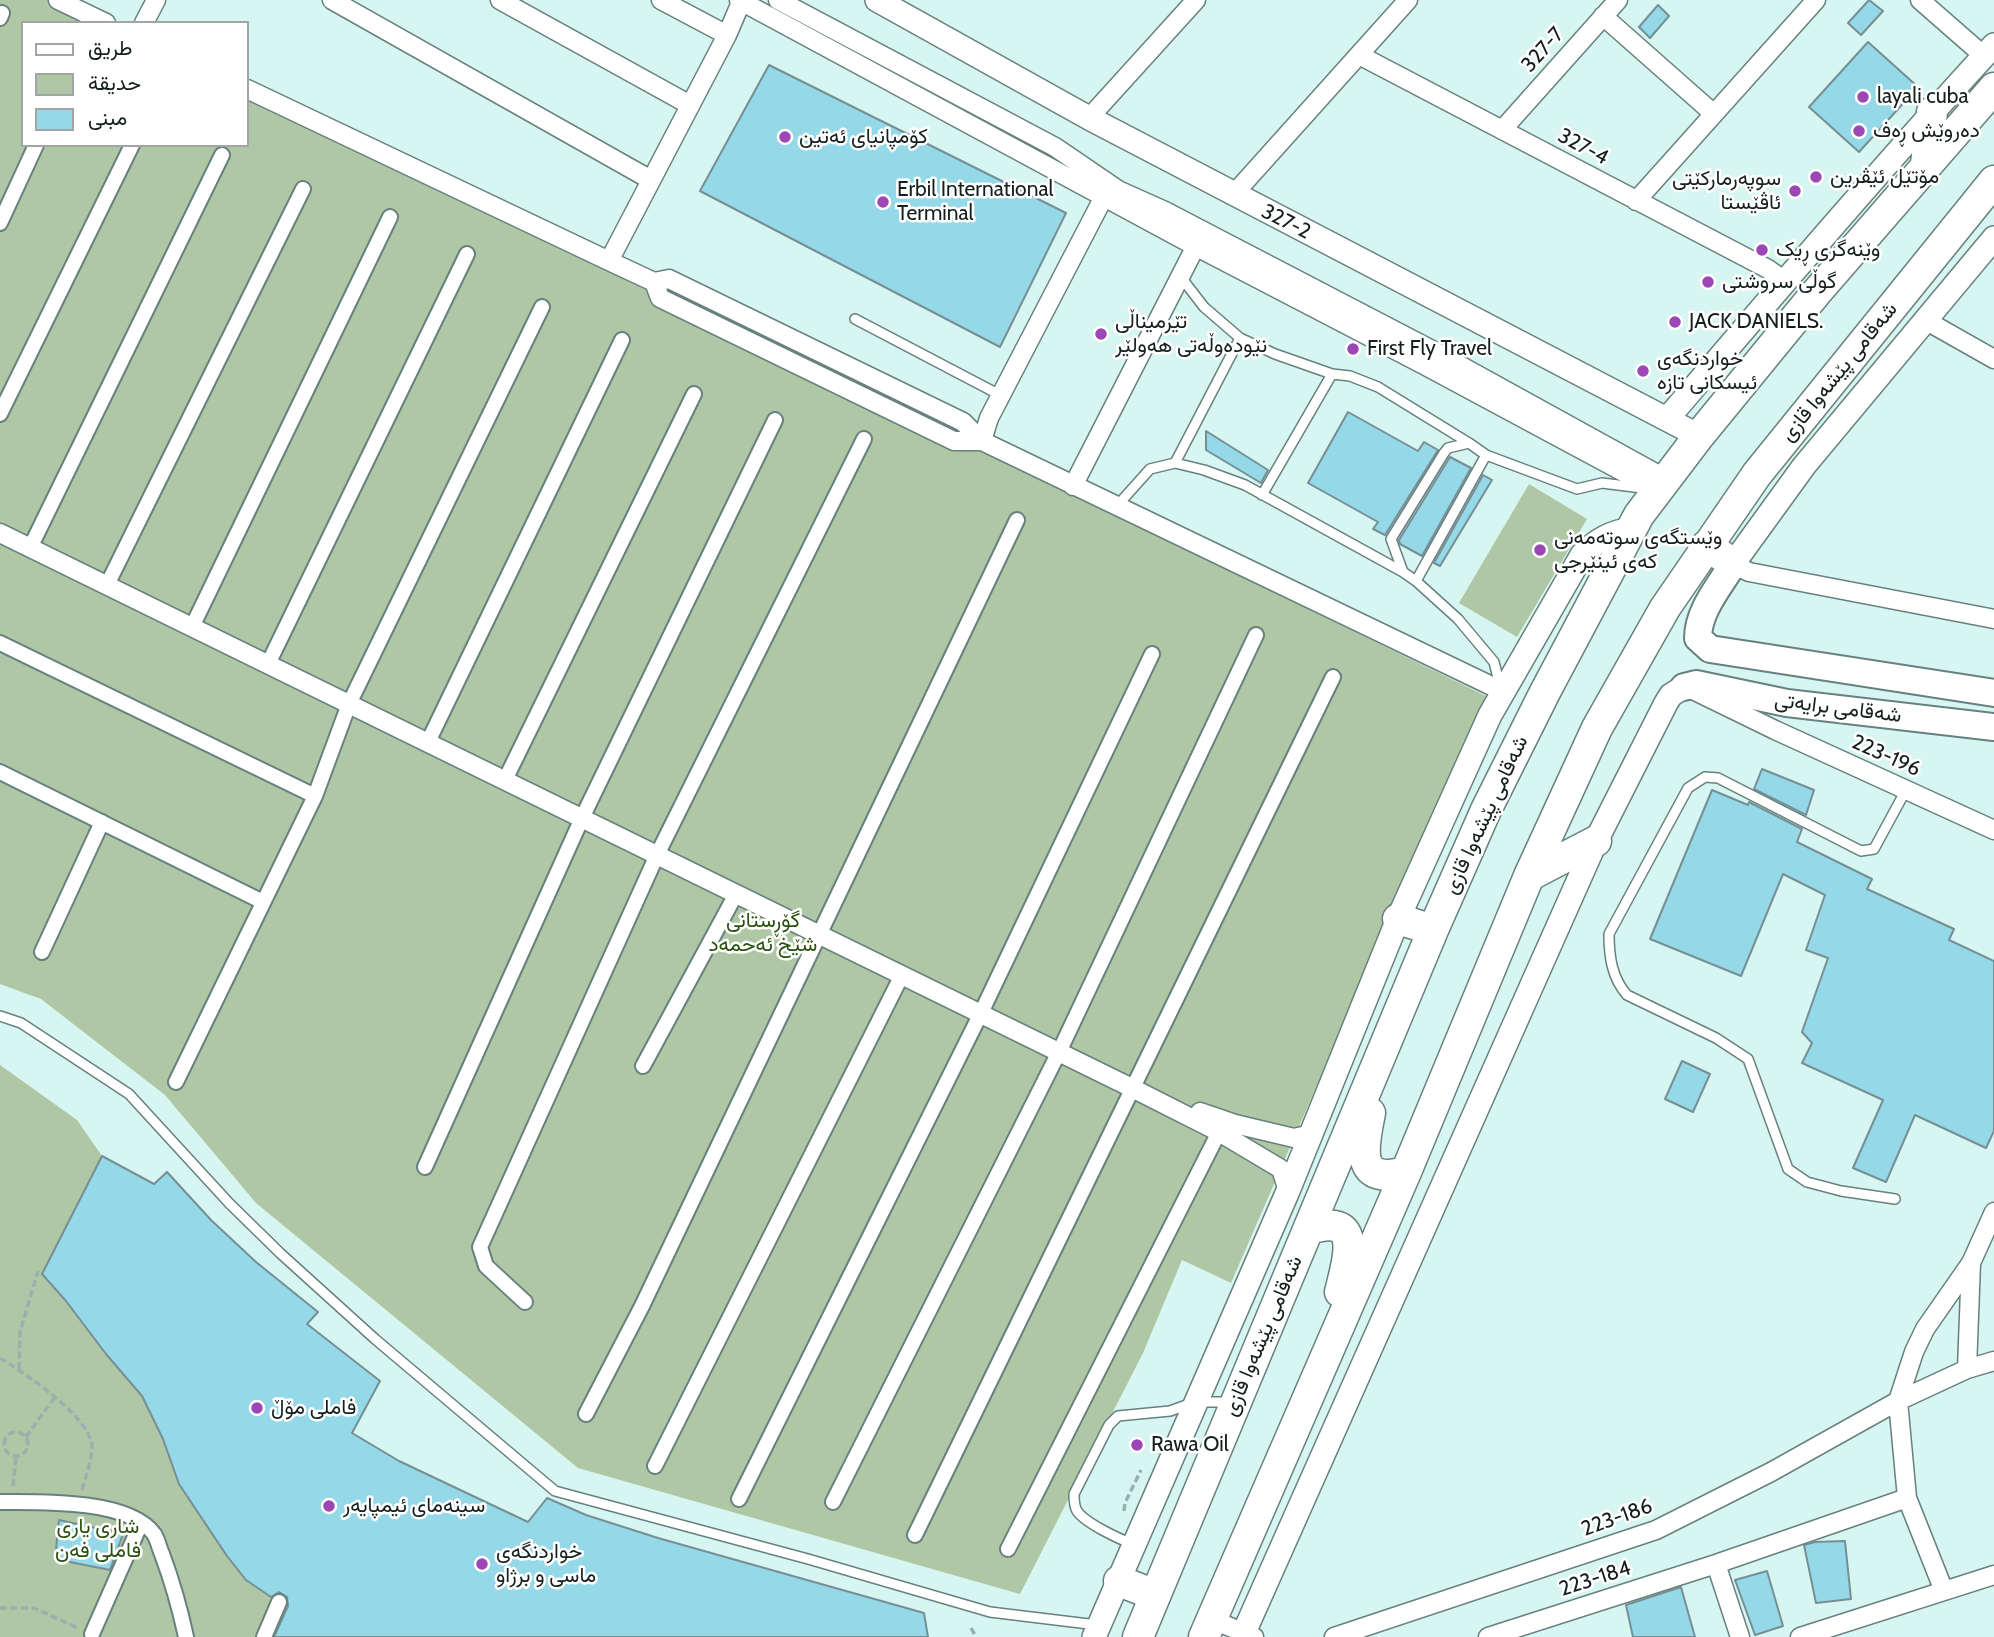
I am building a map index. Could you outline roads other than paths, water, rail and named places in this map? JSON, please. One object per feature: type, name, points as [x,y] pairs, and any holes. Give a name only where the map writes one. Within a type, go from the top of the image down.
[{"type":"highway","name":"شەقامی پێشەوا قازی","points":[[1138,1637],[1433,930],[1515,751],[1639,515],[1815,293],[1994,88]]},
{"type":"highway","points":[[1926,164],[1932,112]]},
{"type":"highway","name":"شەقامی پێشەوا قازی","points":[[1208,1628],[1406,1172],[1529,876],[1597,728],[1665,608],[1757,474],[1992,186]]},
{"type":"highway","points":[[1707,545],[1733,564]]},
{"type":"highway","points":[[1529,876],[1596,841]]},
{"type":"highway","points":[[1398,919],[1433,930]]},
{"type":"highway","points":[[1384,1051],[1363,1145],[1365,1161],[1370,1170],[1381,1175],[1406,1172]]},
{"type":"highway","points":[[1310,1229],[1334,1225],[1343,1230],[1349,1239],[1348,1258],[1320,1370]]},
{"type":"highway","points":[[1119,1581],[1156,1595]]},
{"type":"main road","name":"شەقامی برایەتی","points":[[1733,564],[1702,616],[1698,639],[1710,649],[1994,693]]},
{"type":"main road","name":"شەقامی برایەتی","points":[[1684,687],[1696,684],[1787,703],[1994,727]]},
{"type":"street","points":[[58,0],[102,21]]},
{"type":"street","points":[[145,21],[156,0]]},
{"type":"street","points":[[332,0],[651,180]]},
{"type":"street","points":[[500,0],[690,105]]},
{"type":"street","points":[[661,0],[727,35]]},
{"type":"street","points":[[609,261],[727,35],[741,0],[1199,238],[1432,350],[1662,485]]},
{"type":"street","points":[[778,0],[1055,147],[1107,191]]},
{"type":"street","name":"327-2","points":[[877,0],[1233,195],[1699,436]]},
{"type":"street","points":[[1089,118],[1196,0]]},
{"type":"street","points":[[1233,195],[1408,0]]},
{"type":"street","name":"327-7","points":[[1502,131],[1618,0]]},
{"type":"street","points":[[1636,201],[1816,0]]},
{"type":"street","points":[[1667,419],[1932,112],[1989,50],[1920,0]]},
{"type":"street","points":[[1603,16],[1714,114]]},
{"type":"street","name":"327-4","points":[[1359,55],[1768,269],[1785,281]]},
{"type":"street","points":[[248,89],[654,282],[660,298],[954,441],[982,441],[1502,691]]},
{"type":"street","points":[[0,223],[35,147]]},
{"type":"street","points":[[0,414],[131,147]]},
{"type":"street","points":[[30,548],[222,155]]},
{"type":"street","points":[[107,585],[303,189]]},
{"type":"street","points":[[982,441],[983,431],[1000,395],[1107,191]]},
{"type":"street","points":[[192,627],[390,216]]},
{"type":"street","points":[[1073,486],[1199,238]]},
{"type":"street","points":[[1994,238],[1804,466],[1733,564],[1749,572],[1994,619]]},
{"type":"street","points":[[268,664],[467,254]]},
{"type":"street","points":[[176,1082],[315,796],[349,704],[542,307]]},
{"type":"street","points":[[1925,320],[1994,359]]},
{"type":"street","points":[[428,743],[622,340]]},
{"type":"street","points":[[505,780],[694,394]]},
{"type":"street","points":[[425,1167],[582,818],[775,420]]},
{"type":"street","points":[[524,1302],[486,1266],[480,1247],[657,855],[864,439]]},
{"type":"street","points":[[586,1414],[642,1306],[1017,520]]},
{"type":"street","points":[[1097,1631],[1287,1191],[1398,919],[1502,691],[1582,555],[1602,538],[1632,529]]},
{"type":"street","points":[[0,533],[1219,1132],[1281,1169],[1287,1191]]},
{"type":"street","points":[[833,1502],[1059,1052],[1256,635]]},
{"type":"street","points":[[0,643],[315,796]]},
{"type":"street","points":[[738,1499],[981,1013],[1152,654]]},
{"type":"street","points":[[915,1535],[1333,677]]},
{"type":"street","points":[[1208,1628],[1247,1636],[1596,841],[1666,703],[1671,695],[1684,687]]},
{"type":"street","name":"223-196","points":[[1684,687],[1994,830]]},
{"type":"street","points":[[0,772],[263,902]]},
{"type":"street","points":[[42,952],[102,822]]},
{"type":"street","points":[[643,1066],[736,894]]},
{"type":"street","points":[[655,1466],[902,975]]},
{"type":"street","points":[[1134,1089],[1235,1124],[1294,1138],[1311,1134]]},
{"type":"street","points":[[1008,1549],[1219,1132]]},
{"type":"street","points":[[1944,1591],[1907,1498],[1899,1401],[1914,1352],[1926,1329],[1971,1263],[1994,1212]]},
{"type":"street","points":[[1967,1369],[1971,1263]]},
{"type":"street","name":"223-186","points":[[1334,1637],[1657,1530],[1771,1472],[1899,1401],[1967,1369],[1994,1360]]},
{"type":"street","name":"223-184","points":[[1488,1637],[1527,1631],[1907,1498]]},
{"type":"street","points":[[6,1502],[110,1508],[141,1523],[154,1534],[167,1567],[186,1637]]},
{"type":"street","points":[[92,1634],[141,1523]]},
{"type":"street","points":[[1716,1564],[1740,1637]]},
{"type":"street","points":[[1800,1637],[1994,1575]]},
{"type":"street","points":[[264,1637],[279,1602]]},
{"type":"lane","points":[[1180,276],[1204,307],[1240,338],[1275,354],[1378,387],[1486,455],[1577,489],[1602,483],[1662,485]]},
{"type":"lane","points":[[855,318],[1000,395]]},
{"type":"lane","points":[[1175,463],[1240,338]]},
{"type":"lane","points":[[1262,495],[1332,374]]},
{"type":"lane","points":[[1403,572],[1391,539],[1448,448],[1469,443]]},
{"type":"lane","points":[[1416,580],[1486,455]]},
{"type":"lane","points":[[1116,507],[1150,469],[1175,463],[1245,485],[1416,580],[1458,618],[1493,662],[1502,691]]},
{"type":"lane","points":[[1895,1199],[1841,1191],[1807,1182],[1788,1169],[1748,1059],[1716,1038],[1627,995],[1617,984],[1609,957],[1609,934],[1688,788],[1706,777],[1718,778],[1861,851],[1874,849],[1906,790]]},
{"type":"lane","points":[[0,1016],[21,1023],[129,1094],[209,1182],[280,1253],[375,1339],[555,1491],[808,1559],[990,1612],[1097,1631]]},
{"type":"lane","points":[[1134,1545],[1077,1512],[1074,1494],[1109,1425],[1118,1416],[1170,1410],[1195,1402],[1234,1402]]},
{"type":"place","name":"layali cuba","points":[[1863,97]]},
{"type":"place","name":"دەروێش ڕەف","points":[[1859,131]]},
{"type":"place","name":"کۆمپانیای ئەتین","points":[[785,137]]},
{"type":"place","name":"مۆتێل ئێڤرین","points":[[1816,177]]},
{"type":"place","name":"سوپەرمارکێتی ئاڤێستا","points":[[1795,191]]},
{"type":"place","name":"Erbil International Terminal","points":[[883,202]]},
{"type":"place","name":"وێنەگری ڕیک","points":[[1762,250]]},
{"type":"place","name":"گوڵی سروشتی","points":[[1708,282]]},
{"type":"place","name":"JACK DANIELS.","points":[[1675,322]]},
{"type":"place","name":"تێرمیناڵی نێودەوڵەتی هەولێر","points":[[1101,334]]},
{"type":"place","name":"First Fly Travel","points":[[1353,349]]},
{"type":"place","name":"خواردنگەی ئیسکانی تازە","points":[[1643,371]]},
{"type":"place","name":"وێستگەی سوتەمەنی کەی ئینێرجی","points":[[1540,550]]},
{"type":"place","name":"فاملی مۆڵ","points":[[257,1408]]},
{"type":"place","name":"Rawa Oil","points":[[1137,1445]]},
{"type":"place","name":"سینەمای ئیمپایەر","points":[[329,1506]]},
{"type":"place","name":"خواردنگەی ماسی و برژاو","points":[[482,1564]]},
{"type":"park label","name":"گۆڕستانی شێخ ئەحمەد","points":[[763,933]]},
{"type":"park label","name":"شاری یاری فاملی فەن","points":[[98,1539]]}]
